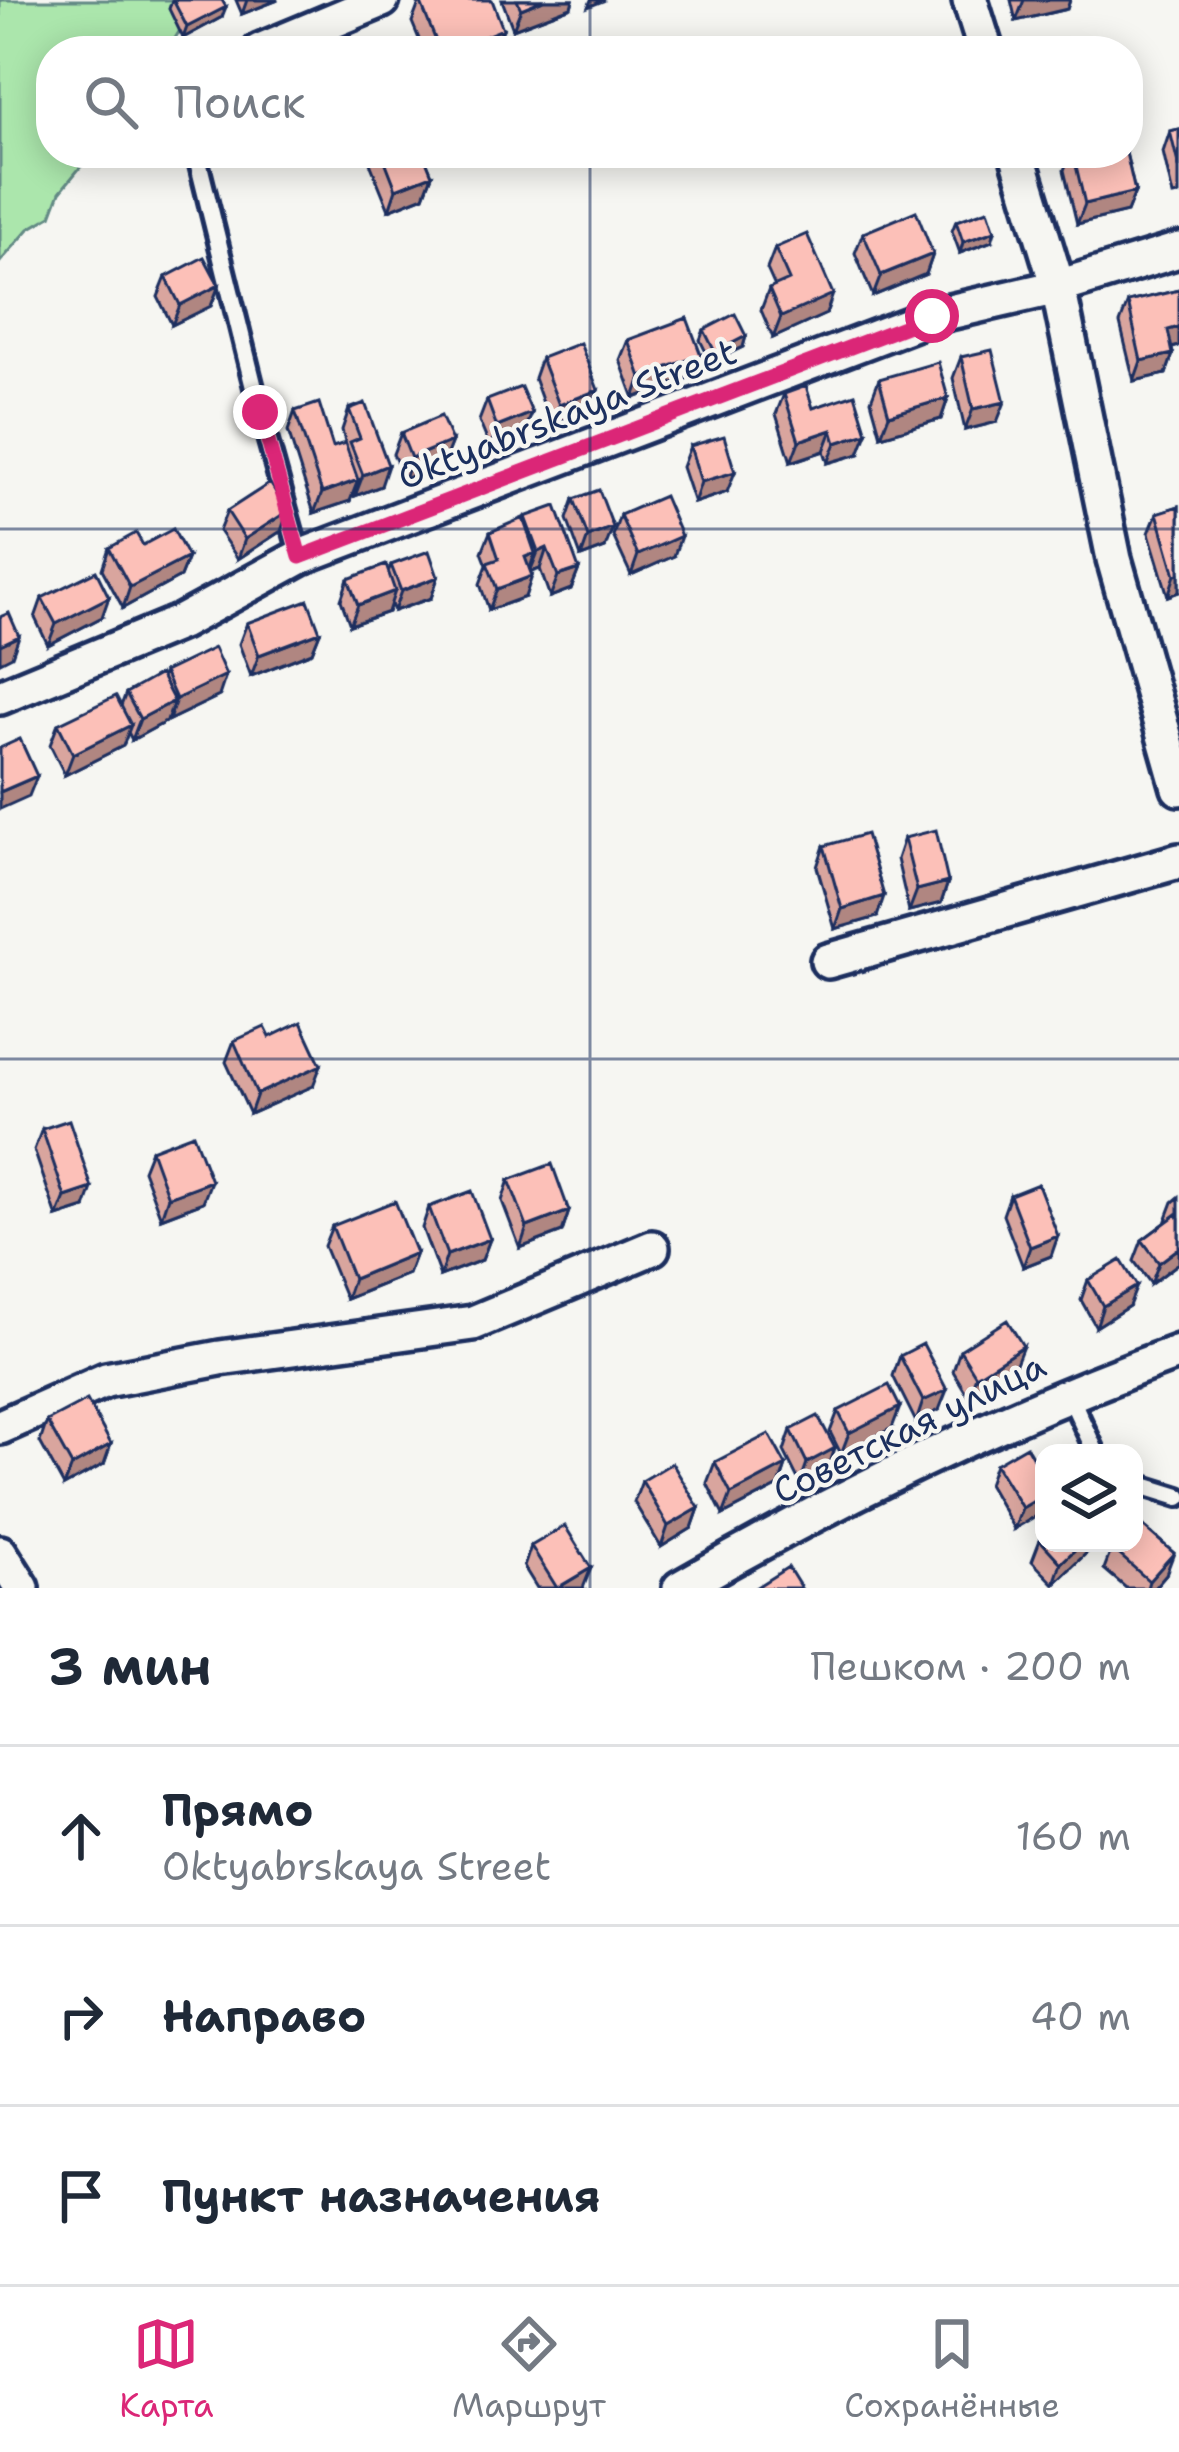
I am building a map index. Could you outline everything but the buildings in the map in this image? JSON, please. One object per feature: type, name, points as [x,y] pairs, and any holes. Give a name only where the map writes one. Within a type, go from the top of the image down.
[{"type":"street","points":[[296,36],[382,0]]},
{"type":"street","points":[[970,0],[981,36]]},
{"type":"street","points":[[1022,168],[1058,287],[1114,559],[1179,788]]},
{"type":"street","name":"Oktyabrskaya Street","points":[[0,697],[182,622],[300,557],[932,316],[1058,287],[1179,250]]},
{"type":"street","points":[[828,961],[1179,861]]},
{"type":"street","points":[[0,1427],[106,1380],[220,1358],[473,1323],[652,1248]]},
{"type":"street","name":"Советская улица","points":[[680,1588],[961,1442],[1069,1393],[1179,1352]]},
{"type":"street","points":[[0,1553],[22,1588]]},
{"type":"lane","points":[[200,168],[300,557]]},
{"type":"lane","points":[[1069,1393],[1092,1444]]},
{"type":"lane","points":[[1143,1486],[1179,1497]]},
{"type":"green space","points":[[0,0],[199,0],[176,36],[36,36],[36,168],[80,168],[60,192],[51,216],[29,229],[0,262]]},
{"type":"route","points":[[260,412],[300,557],[932,316]]}]
